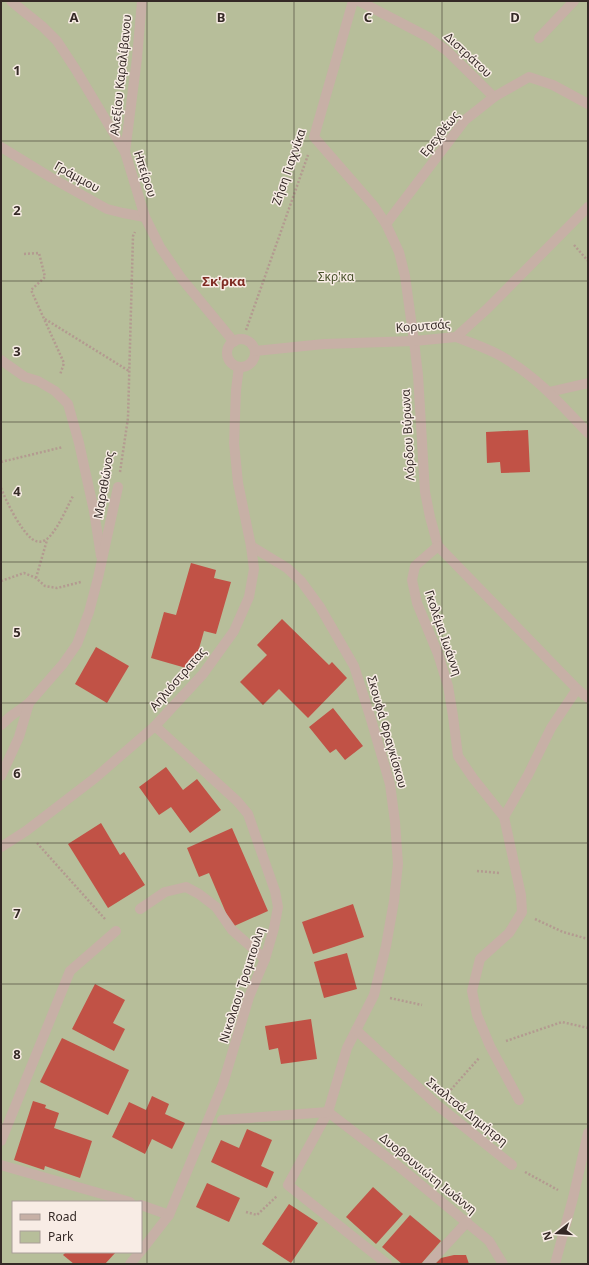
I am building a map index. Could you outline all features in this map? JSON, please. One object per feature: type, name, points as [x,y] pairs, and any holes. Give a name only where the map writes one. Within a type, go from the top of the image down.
[{"type":"street","name":"Ηπείρου","points":[[11,1],[43,27],[57,41],[125,152],[145,217],[160,247],[182,279],[238,341]]},
{"type":"street","name":"Αλεξίου Καραλίβανου","points":[[125,152],[137,58],[142,1]]},
{"type":"street","name":"Ζήση Γιαχνίκα","points":[[314,137],[353,1]]},
{"type":"street","name":"Διστράτου","points":[[359,1],[428,37],[447,51],[494,97]]},
{"type":"street","points":[[539,38],[574,1]]},
{"type":"street","name":"Ερεχθέως","points":[[386,224],[465,120],[494,97],[529,77],[553,85],[588,104]]},
{"type":"street","name":"Λόρδου Βύρωνα","points":[[314,137],[374,206],[386,224],[399,252],[414,341],[418,376],[425,492],[430,518],[438,546],[577,689],[588,698]]},
{"type":"street","name":"Γράμμου","points":[[1,147],[50,177],[107,208],[145,217]]},
{"type":"street","name":"Κορυτσάς","points":[[255,351],[324,344],[456,338],[487,309],[588,207]]},
{"type":"street","points":[[456,338],[508,360],[549,392],[588,433]]},
{"type":"street","points":[[238,341],[248,341],[253,345],[255,351],[252,361],[244,367],[239,367],[230,362],[227,353],[228,349],[238,341]]},
{"type":"street","points":[[1,360],[25,377],[55,391],[68,404],[94,511],[102,563]]},
{"type":"street","name":"Αηλιόστρατας","points":[[1,847],[26,831],[95,778],[155,726],[203,674],[234,631],[250,597],[254,569],[251,546],[238,483],[234,443],[236,390],[239,367]]},
{"type":"street","points":[[549,392],[588,383]]},
{"type":"street","name":"Μαραθώνος","points":[[1,725],[29,703],[63,664],[77,644],[89,612],[102,563],[118,486]]},
{"type":"street","name":"Σκουφά Φραγκίσκου","points":[[251,546],[287,568],[300,581],[324,613],[354,666],[383,758],[391,791],[398,864],[394,900],[386,946],[374,995],[347,1048],[328,1112],[288,1185]]},
{"type":"street","name":"Γκολέμα Ιωάννη","points":[[438,546],[415,566],[412,580],[417,603],[438,654],[448,686],[458,756],[473,778],[504,817],[521,895],[522,912]]},
{"type":"street","points":[[504,817],[528,775],[551,728],[577,689]]},
{"type":"street","points":[[1,776],[19,737],[29,703]]},
{"type":"street","name":"Νικολαου Τρομπουλη","points":[[142,1251],[169,1214],[224,1084],[249,997],[265,959],[274,928],[278,907],[275,891],[248,814],[220,785],[155,726]]},
{"type":"street","points":[[140,909],[165,892],[186,887],[199,894],[216,907],[232,930],[265,959]]},
{"type":"street","points":[[519,1100],[490,1046],[477,1015],[472,991],[480,959],[509,933],[522,912]]},
{"type":"street","points":[[1,1141],[70,971],[116,931]]},
{"type":"street","name":"Σκαλτσά Δημήτρη","points":[[356,1030],[437,1105],[512,1165]]},
{"type":"street","points":[[222,1120],[328,1112]]},
{"type":"street","name":"Δυοβουνιώτη Ιωάννη","points":[[328,1112],[397,1165],[489,1241],[503,1264]]},
{"type":"street","points":[[555,1264],[573,1198],[588,1133]]},
{"type":"street","points":[[1,1165],[127,1201]]},
{"type":"street","points":[[288,1185],[387,1264]]},
{"type":"street","points":[[142,1205],[169,1214]]},
{"type":"street","points":[[428,1264],[467,1222]]},
{"type":"street","name":"Νικολαου Τρομπουλη","points":[[130,1264],[140,1253]]},
{"type":"path","name":"Ζήση Γιαχνίκα","points":[[238,341],[314,137]]},
{"type":"path","name":"Μαραθώνος","points":[[118,486],[128,418],[133,236],[145,217]]},
{"type":"path","points":[[563,233],[588,261]]},
{"type":"path","points":[[24,254],[39,253],[45,277],[31,290],[45,318],[64,363]]},
{"type":"path","points":[[45,318],[130,372]]},
{"type":"path","points":[[1,462],[45,451]]},
{"type":"path","points":[[36,578],[47,540],[60,522],[74,494],[88,486]]},
{"type":"path","points":[[1,488],[6,500],[29,536],[40,542],[47,540]]},
{"type":"path","points":[[1,581],[24,573],[36,578],[45,586],[57,588],[98,578]]},
{"type":"path","points":[[26,831],[116,931]]},
{"type":"path","points":[[477,871],[498,874],[516,871]]},
{"type":"path","points":[[522,912],[563,932],[588,939]]},
{"type":"path","points":[[374,995],[422,1006]]},
{"type":"path","points":[[437,1105],[490,1046],[562,1022],[588,1028]]},
{"type":"path","points":[[512,1165],[573,1198]]},
{"type":"path","points":[[246,1212],[257,1215],[288,1185]]},
{"type":"green space","name":"Σκρ'κα","points":[[1,1],[588,1],[588,1264],[1,1264]]},
{"type":"building","points":[[528,430],[530,472],[501,473],[500,462],[487,463],[486,432]]},
{"type":"building","points":[[191,563],[216,570],[214,578],[231,582],[216,634],[204,631],[193,670],[151,658],[164,612],[176,615]]},
{"type":"building","points":[[282,619],[329,665],[332,662],[347,678],[308,718],[279,689],[263,705],[240,682],[267,655],[257,645]]},
{"type":"building","points":[[96,647],[129,666],[107,703],[75,684]]},
{"type":"building","points":[[333,708],[363,746],[345,760],[336,749],[330,753],[309,727]]},
{"type":"building","points":[[166,767],[183,790],[197,779],[221,810],[190,833],[171,807],[159,815],[139,787]]},
{"type":"building","points":[[101,823],[120,855],[124,852],[145,885],[108,908],[68,844]]},
{"type":"building","points":[[232,828],[268,911],[232,927],[209,873],[199,877],[187,848]]},
{"type":"building","points":[[353,904],[364,937],[313,954],[302,922]]},
{"type":"building","points":[[347,953],[357,989],[324,998],[314,962]]},
{"type":"building","points":[[95,984],[125,1000],[113,1023],[125,1029],[114,1051],[72,1029]]},
{"type":"building","points":[[311,1019],[317,1059],[281,1064],[278,1048],[269,1050],[265,1026]]},
{"type":"building","points":[[62,1038],[129,1070],[108,1115],[40,1082]]},
{"type":"building","points":[[152,1096],[169,1104],[165,1114],[185,1123],[172,1149],[152,1139],[145,1154],[112,1137],[129,1102],[146,1110]]},
{"type":"building","points":[[33,1101],[46,1105],[45,1108],[59,1113],[54,1128],[92,1141],[80,1178],[45,1166],[44,1170],[14,1160]]},
{"type":"building","points":[[247,1129],[272,1140],[261,1166],[274,1172],[267,1188],[211,1162],[221,1140],[239,1148]]},
{"type":"building","points":[[207,1183],[240,1198],[229,1222],[196,1207]]},
{"type":"building","points":[[373,1187],[403,1214],[376,1244],[346,1217]]},
{"type":"building","points":[[289,1204],[318,1223],[291,1263],[262,1244]]},
{"type":"building","points":[[410,1215],[441,1241],[421,1264],[402,1264],[382,1247]]},
{"type":"building","points":[[65,1253],[115,1253],[105,1264],[74,1264],[63,1255]]},
{"type":"building","points":[[454,1255],[466,1255],[469,1264],[435,1264],[441,1258]]},
{"type":"district","name":"Σκ'ρκα","points":[[224,281]]}]
